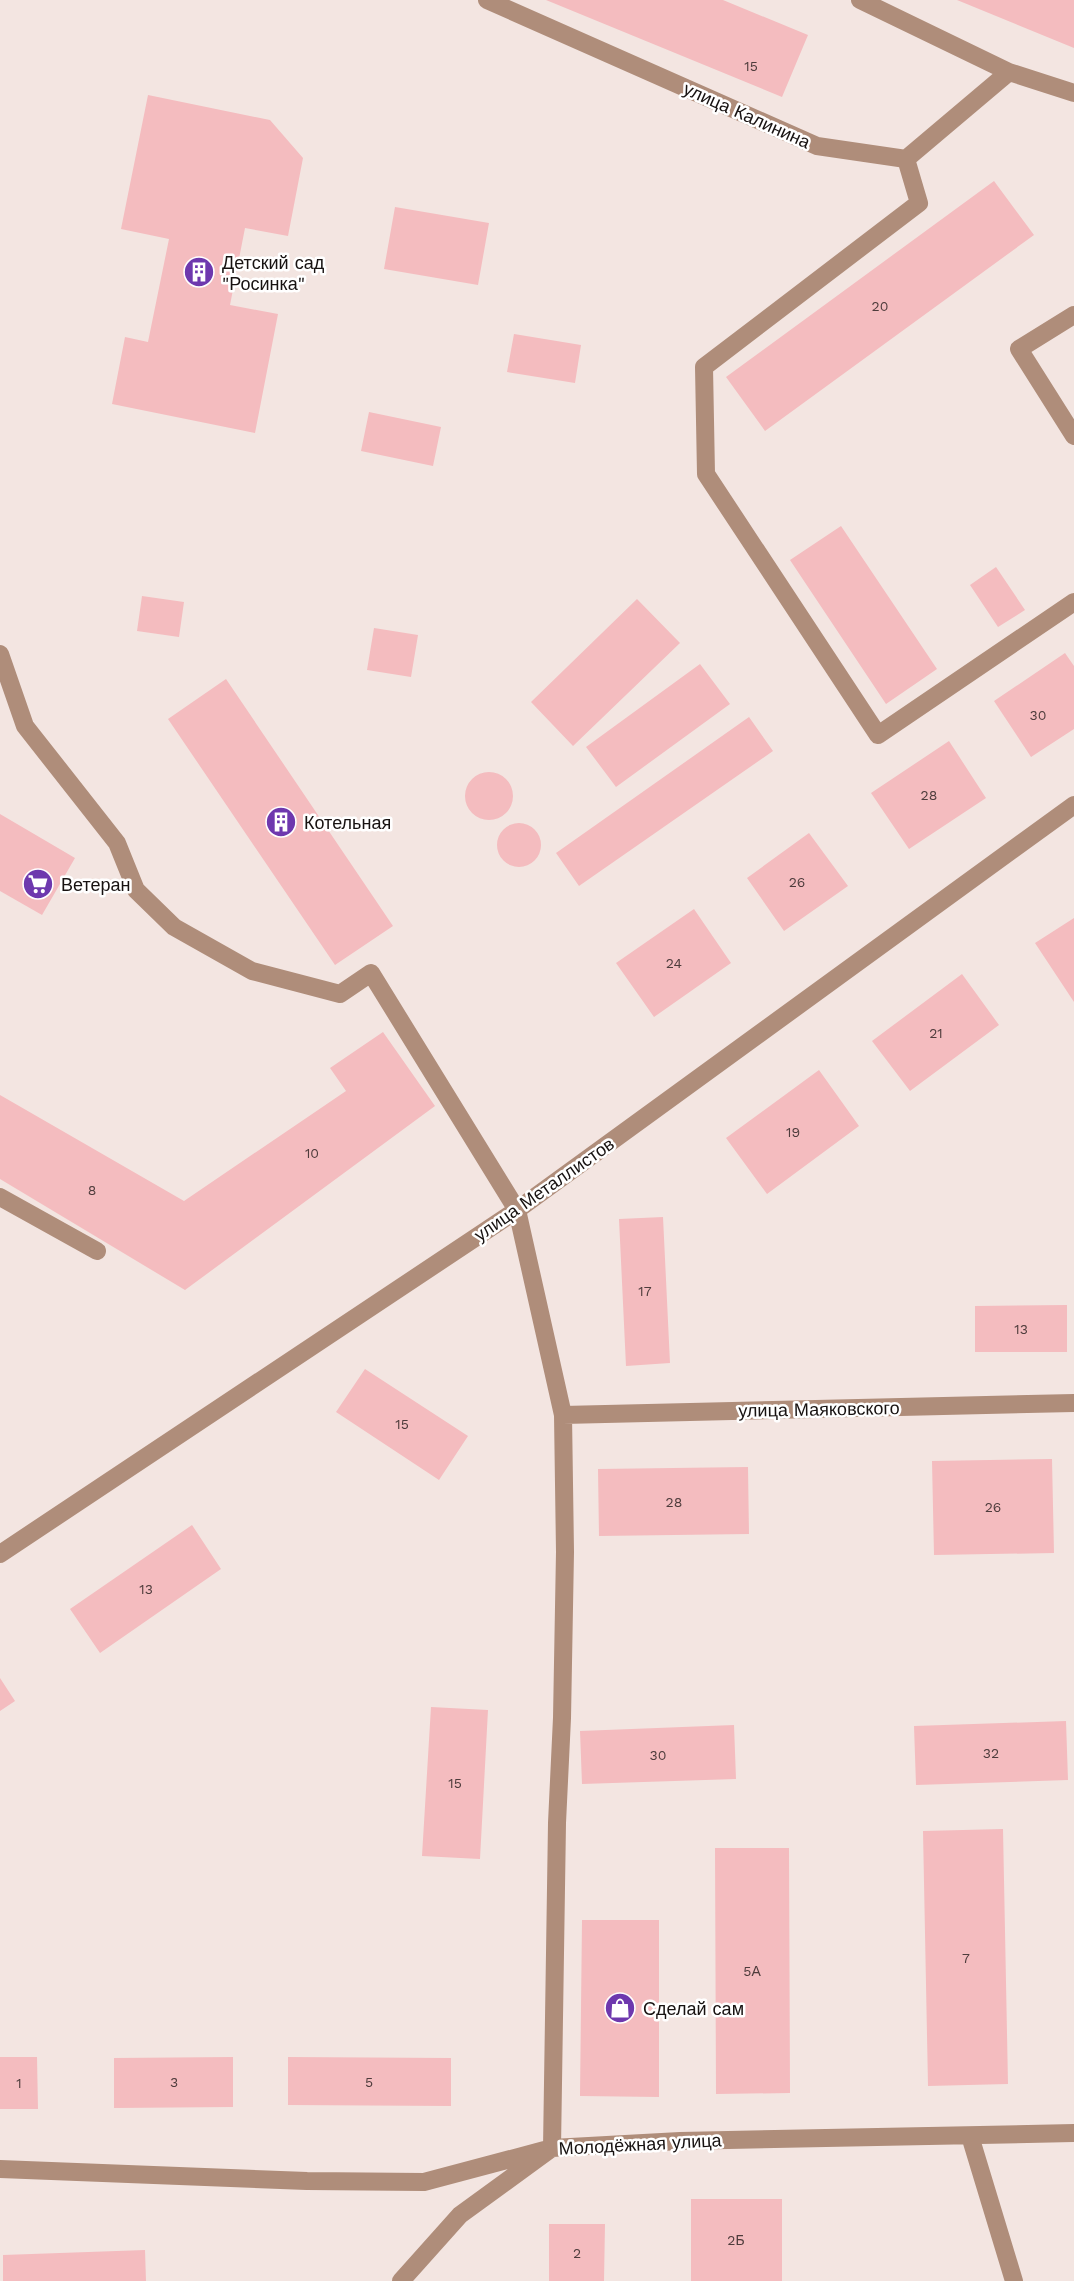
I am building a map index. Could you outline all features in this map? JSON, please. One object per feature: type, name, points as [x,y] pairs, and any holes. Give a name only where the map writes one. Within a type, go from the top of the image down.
[{"type":"street","name":"улица Калинина","points":[[486,0],[817,146],[906,159]]},
{"type":"street","points":[[860,0],[1009,72],[1074,93]]},
{"type":"street","points":[[1009,72],[906,159],[919,203],[704,367],[706,474],[878,735],[1074,601]]},
{"type":"street","points":[[1074,315],[1019,349],[1074,436]]},
{"type":"street","points":[[0,654],[25,726],[117,844],[136,890],[174,927],[252,971],[340,995],[371,973],[517,1210],[563,1415],[565,1566],[557,1823],[552,2148],[460,2215],[401,2281]]},
{"type":"street","name":"улица Металлистов","points":[[0,1554],[517,1210],[1074,805]]},
{"type":"street","points":[[0,1197],[97,1251]]},
{"type":"street","name":"улица Маяковского","points":[[563,1415],[1074,1403]]},
{"type":"street","name":"Молодёжная улица","points":[[0,2169],[307,2181],[424,2182],[552,2148],[680,2141],[1074,2133]]},
{"type":"street","points":[[970,2136],[1014,2281]]},
{"type":"building","points":[[546,0],[723,0],[808,35],[782,97]]},
{"type":"building","points":[[957,0],[1074,0],[1074,48]]},
{"type":"building","name":"Детский сад \"Росинка\"","points":[[148,95],[270,120],[303,158],[288,236],[245,228],[230,305],[278,314],[255,433],[112,404],[125,337],[148,342],[169,239],[121,229]]},
{"type":"building","points":[[994,181],[1034,235],[765,431],[726,377]]},
{"type":"building","points":[[395,207],[489,223],[478,285],[384,269]]},
{"type":"building","points":[[514,334],[581,345],[575,383],[507,372]]},
{"type":"building","points":[[369,412],[441,427],[433,466],[361,451]]},
{"type":"building","points":[[841,526],[937,669],[886,704],[790,560]]},
{"type":"building","points":[[996,567],[1025,610],[998,627],[970,585]]},
{"type":"building","points":[[142,596],[184,602],[179,637],[137,631]]},
{"type":"building","points":[[637,599],[680,643],[573,746],[531,702]]},
{"type":"building","points":[[374,628],[418,635],[411,677],[367,670]]},
{"type":"building","points":[[1065,653],[1074,666],[1074,729],[1031,757],[994,701]]},
{"type":"building","points":[[700,664],[730,704],[616,787],[586,747]]},
{"type":"building","name":"Котельная","points":[[226,679],[393,926],[335,965],[168,719]]},
{"type":"building","points":[[749,717],[773,751],[579,886],[556,853]]},
{"type":"building","points":[[949,741],[986,798],[909,849],[871,793]]},
{"type":"building","points":[[489,772],[506,779],[513,796],[506,813],[489,820],[472,813],[465,796],[472,779]]},
{"type":"building","points":[[0,814],[75,858],[42,915],[0,891]]},
{"type":"building","points":[[519,823],[534,830],[541,845],[534,860],[519,867],[504,860],[497,845],[504,830]]},
{"type":"building","points":[[809,833],[848,886],[784,931],[747,878]]},
{"type":"building","points":[[694,909],[731,963],[654,1017],[616,963]]},
{"type":"building","points":[[1074,918],[1074,1002],[1035,943]]},
{"type":"building","points":[[962,974],[999,1025],[910,1091],[872,1041]]},
{"type":"building","points":[[383,1032],[435,1106],[185,1290],[0,1179],[0,1095],[184,1201],[346,1091],[330,1068]]},
{"type":"building","points":[[819,1070],[859,1126],[767,1194],[726,1138]]},
{"type":"building","points":[[663,1217],[670,1363],[626,1366],[619,1219]]},
{"type":"building","points":[[1067,1305],[1067,1352],[975,1352],[975,1306]]},
{"type":"building","points":[[365,1369],[468,1436],[439,1480],[336,1412]]},
{"type":"building","points":[[1052,1459],[1054,1553],[934,1555],[932,1461]]},
{"type":"building","points":[[748,1467],[749,1534],[599,1536],[598,1469]]},
{"type":"building","points":[[192,1525],[221,1569],[100,1653],[70,1609]]},
{"type":"building","points":[[0,1678],[15,1701],[0,1711]]},
{"type":"building","points":[[431,1707],[488,1710],[480,1859],[422,1856]]},
{"type":"building","points":[[1066,1721],[1068,1780],[916,1785],[914,1726]]},
{"type":"building","points":[[734,1725],[736,1779],[582,1784],[580,1731]]},
{"type":"building","points":[[1003,1829],[1008,2084],[928,2086],[923,1831]]},
{"type":"building","points":[[715,1848],[789,1848],[790,2093],[716,2094]]},
{"type":"building","name":"Сделай сам","points":[[582,1920],[659,1920],[659,2097],[580,2096]]},
{"type":"building","points":[[0,2057],[37,2057],[38,2109],[0,2109]]},
{"type":"building","points":[[233,2057],[233,2107],[114,2108],[114,2058]]},
{"type":"building","points":[[288,2057],[451,2058],[451,2106],[288,2105]]},
{"type":"building","points":[[691,2199],[782,2199],[782,2281],[691,2281]]},
{"type":"building","points":[[549,2224],[605,2224],[604,2281],[549,2281]]},
{"type":"building","points":[[145,2250],[146,2281],[3,2281],[3,2255]]},
{"type":"place","name":"Детский сад \"Росинка\"","points":[[199,272]]},
{"type":"place","name":"Котельная","points":[[281,822]]},
{"type":"place","name":"Ветеран","points":[[38,884]]},
{"type":"place","name":"Сделай сам","points":[[620,2008]]}]
